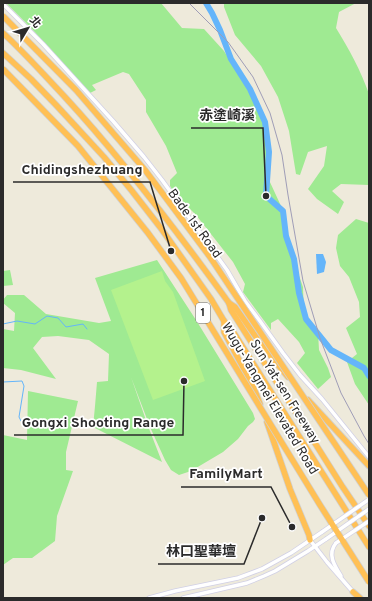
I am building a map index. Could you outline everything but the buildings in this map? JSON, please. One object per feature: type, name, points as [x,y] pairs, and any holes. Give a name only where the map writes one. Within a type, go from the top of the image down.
[{"type":"highway","name":"Wugu-Yangmei Elevated Road","points":[[3,16],[76,90],[145,170],[210,257],[369,498]]},
{"type":"highway","name":"Sun Yat-sen Freeway","points":[[3,33],[57,88],[120,160],[190,249],[229,303],[231,310],[369,526]]},
{"type":"highway","name":"Sun Yat-sen Freeway","points":[[3,53],[31,79],[104,157],[160,228],[244,348],[369,547]]},
{"type":"highway","name":"Wugu-Yangmei Elevated Road","points":[[3,69],[78,146],[114,189],[181,278],[369,582]]},
{"type":"highway","points":[[229,303],[236,307],[261,344],[297,388],[369,466]]},
{"type":"highway","points":[[224,321],[224,332],[253,386],[274,439],[290,489],[310,540]]},
{"type":"highway","points":[[353,592],[359,598]]},
{"type":"street","name":"Bade 1st Road","points":[[3,4],[43,44],[113,121],[162,180],[228,270],[242,297],[282,353],[369,457]]},
{"type":"street","points":[[149,598],[238,578],[262,569],[291,553],[369,498]]},
{"type":"street","points":[[183,598],[247,583],[275,571],[326,539],[369,509]]},
{"type":"street","points":[[353,592],[334,564],[331,555],[332,549],[336,543],[369,520]]},
{"type":"street","points":[[310,540],[348,585]]},
{"type":"green space","points":[[6,3],[161,3],[182,28],[204,29],[224,51],[250,92],[268,134],[269,180],[281,206],[292,256],[303,287],[304,318],[318,332],[319,350],[331,377],[318,389],[297,363],[305,353],[299,342],[278,319],[271,323],[271,330],[243,292],[245,284],[233,262],[196,215],[175,194],[170,186],[170,180],[177,173],[166,146],[146,112],[146,100],[129,74],[123,72],[92,85],[96,90],[90,93],[32,29]]},
{"type":"green space","points":[[224,3],[356,3],[339,12],[336,28],[354,60],[369,94],[369,185],[341,184],[332,191],[344,202],[338,214],[317,199],[308,189],[324,166],[327,146],[308,152],[300,175],[296,174],[289,131],[278,97],[261,66],[235,35],[224,7]]},
{"type":"green space","points":[[356,219],[369,223],[369,405],[355,384],[347,362],[357,354],[346,328],[360,317],[359,302],[349,277],[340,266],[336,248],[338,235]]},
{"type":"green space","points":[[157,260],[196,320],[253,413],[255,419],[238,439],[223,452],[191,471],[179,475],[171,470],[165,460],[150,427],[131,377],[162,462],[93,427],[97,382],[108,381],[109,354],[89,340],[58,336],[42,337],[33,348],[56,379],[21,370],[3,368],[3,329],[14,331],[15,313],[3,303],[3,300],[7,295],[24,295],[46,314],[99,323],[111,321],[95,278]]},
{"type":"green space","points":[[10,270],[13,285],[3,286],[3,271]]},
{"type":"green space","points":[[162,271],[165,281],[173,292],[205,381],[153,400],[111,290]]},
{"type":"green space","points":[[28,391],[78,401],[66,452],[66,470],[73,471],[57,516],[55,541],[32,558],[13,558],[3,565],[3,435],[27,440]]},
{"type":"water","points":[[316,254],[323,254],[326,262],[324,272],[317,274]]},
{"type":"waterway","points":[[206,3],[220,30],[231,59],[250,89],[265,122],[269,152],[266,196],[283,211],[286,236],[294,259],[299,293],[306,319],[331,350],[364,368],[369,376]]},
{"type":"waterway","points":[[3,324],[17,321],[35,324],[47,316],[58,318],[66,327],[83,324],[87,329]]},
{"type":"waterway","points":[[3,382],[22,381],[24,386],[19,417],[21,421]]},
{"type":"railway","points":[[189,3],[228,42],[253,77],[270,113],[282,155],[303,281],[320,338],[341,393],[369,444]]},
{"type":"place","name":"赤塗崎溪","points":[[266,196]]},
{"type":"place","name":"Chidingshezhuang","points":[[171,251]]},
{"type":"place","name":"Gongxi Shooting Range","points":[[184,381]]},
{"type":"place","name":"林口聖華壇","points":[[262,518]]},
{"type":"place","name":"FamilyMart","points":[[292,527]]}]
